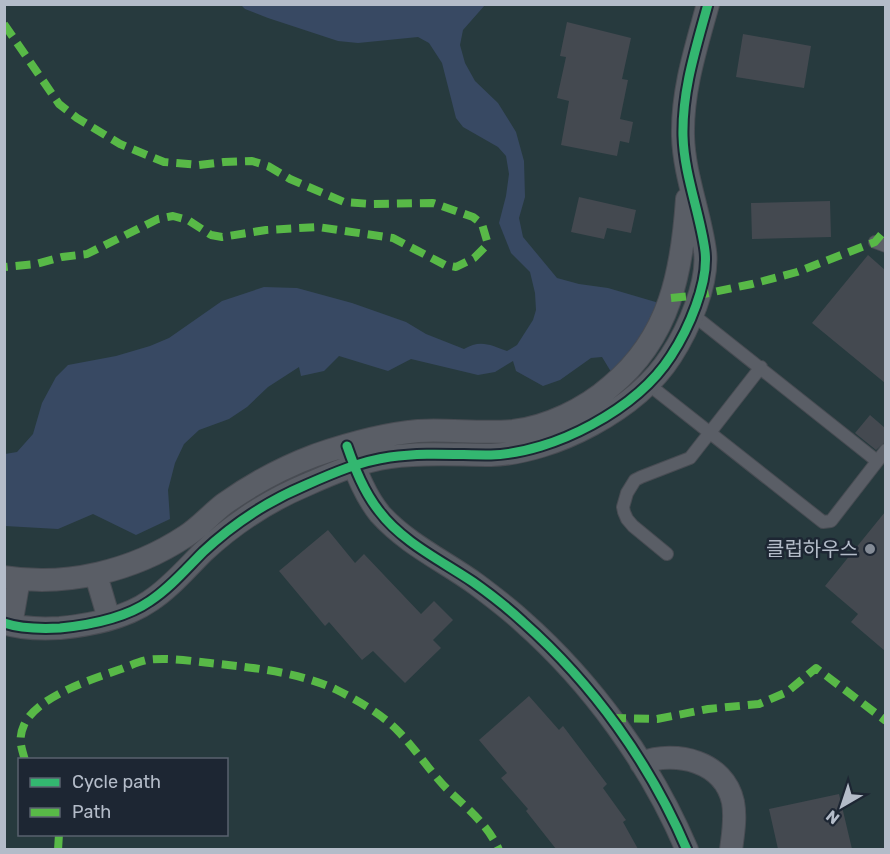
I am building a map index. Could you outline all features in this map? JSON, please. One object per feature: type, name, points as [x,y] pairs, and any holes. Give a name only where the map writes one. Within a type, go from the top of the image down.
[{"type":"street","points":[[689,171],[679,271],[661,323],[632,366],[610,387],[583,405],[542,424],[514,431],[416,431],[350,456],[274,500],[240,523],[205,550],[169,586],[149,602],[126,614],[80,626],[34,629],[8,624],[12,578],[96,575],[133,564],[188,535],[224,504],[264,478],[315,455],[350,456],[388,457],[421,454],[493,455],[526,450],[575,435],[600,421],[648,384],[672,354],[692,314],[704,273],[705,254],[683,138],[690,69],[708,5]]},
{"type":"street","points":[[670,298],[692,314]]},
{"type":"street","points":[[632,366],[648,384]]},
{"type":"street","points":[[350,456],[366,492],[380,514],[404,536],[475,584],[522,621],[559,656],[611,718],[641,763],[687,849]]},
{"type":"street","points":[[96,575],[110,619]]},
{"type":"street","points":[[641,763],[663,757],[682,758],[713,770],[729,790],[733,802],[734,818],[730,849]]},
{"type":"lane","points":[[692,314],[877,461]]},
{"type":"lane","points":[[667,554],[627,519],[623,507],[627,493],[635,480],[690,458],[761,368]]},
{"type":"lane","points":[[648,384],[823,522],[831,521],[885,450]]},
{"type":"green space","points":[[5,5],[885,5],[885,849],[5,850]]},
{"type":"water","points":[[241,5],[485,5],[463,30],[460,45],[465,63],[475,81],[498,103],[516,132],[524,161],[525,197],[519,218],[523,237],[557,278],[608,288],[659,303],[635,353],[613,375],[602,357],[591,358],[560,380],[543,386],[516,371],[513,361],[495,372],[478,375],[411,359],[388,371],[339,356],[324,371],[301,376],[299,367],[268,387],[247,407],[229,419],[199,430],[184,444],[175,463],[168,490],[170,519],[136,535],[93,514],[58,529],[5,526],[5,454],[17,452],[33,434],[42,403],[56,377],[68,365],[116,356],[169,338],[222,301],[264,287],[297,288],[352,303],[406,322],[426,334],[464,349],[480,344],[507,351],[517,345],[533,320],[536,310],[535,293],[530,272],[511,253],[499,223],[509,174],[506,156],[498,147],[463,127],[456,118],[442,63],[429,43],[418,37],[358,43],[338,41],[268,18],[245,9]]},
{"type":"building","points":[[567,22],[631,38],[622,79],[628,80],[620,119],[633,122],[629,143],[620,141],[617,156],[561,145],[569,101],[557,98],[566,57],[560,56]]},
{"type":"building","points":[[743,34],[811,46],[804,88],[736,77]]},
{"type":"building","points":[[579,197],[636,210],[631,233],[607,228],[604,239],[571,232]]},
{"type":"building","points":[[830,201],[831,237],[752,239],[751,203]]},
{"type":"building","points":[[868,255],[885,270],[885,383],[812,323]]},
{"type":"building","points":[[870,415],[885,428],[885,442],[876,450],[855,433]]},
{"type":"building","name":"클럽하우스","points":[[885,512],[885,651],[851,622],[858,614],[825,586]]},
{"type":"building","points":[[328,530],[355,563],[364,554],[421,614],[434,601],[453,620],[433,640],[441,648],[405,683],[373,651],[362,660],[329,622],[325,626],[279,571]]},
{"type":"building","points":[[529,696],[559,730],[563,726],[607,784],[603,788],[626,820],[623,822],[638,849],[556,849],[526,811],[528,809],[501,778],[507,773],[479,740]]},
{"type":"building","points":[[839,794],[852,849],[778,849],[769,809]]},
{"type":"marked path","points":[[4,24],[59,104],[77,118],[120,144],[164,162],[199,165],[252,161],[268,166],[290,179],[344,202],[433,203],[473,217],[482,224],[487,241],[485,247],[474,258],[456,267],[445,265],[393,238],[318,227],[266,230],[222,237],[211,235],[188,220],[173,216],[158,219],[87,254],[62,257],[36,264],[4,267]]},
{"type":"marked path","points":[[671,298],[699,295],[797,272],[875,242],[886,229]]},
{"type":"marked path","points":[[24,758],[21,743],[22,730],[31,715],[41,705],[67,690],[137,663],[155,659],[170,659],[274,671],[335,689],[385,719],[406,739],[442,784],[483,825],[499,850]]},
{"type":"marked path","points":[[611,718],[657,719],[708,709],[759,704],[787,692],[816,668],[886,721]]},
{"type":"marked path","points":[[58,850],[59,836]]},
{"type":"cycle path","points":[[4,623],[32,628],[60,628],[118,617],[157,596],[226,532],[292,491],[358,464],[390,457],[428,454],[491,455],[541,446],[592,425],[637,394],[656,375],[678,345],[696,306],[704,277],[705,251],[686,165],[683,119],[687,86],[708,4]]},
{"type":"cycle path","points":[[347,446],[364,488],[388,522],[411,542],[473,582],[511,612],[549,646],[596,698],[656,786],[687,850]]},
{"type":"place","name":"클럽하우스","points":[[870,549]]}]
